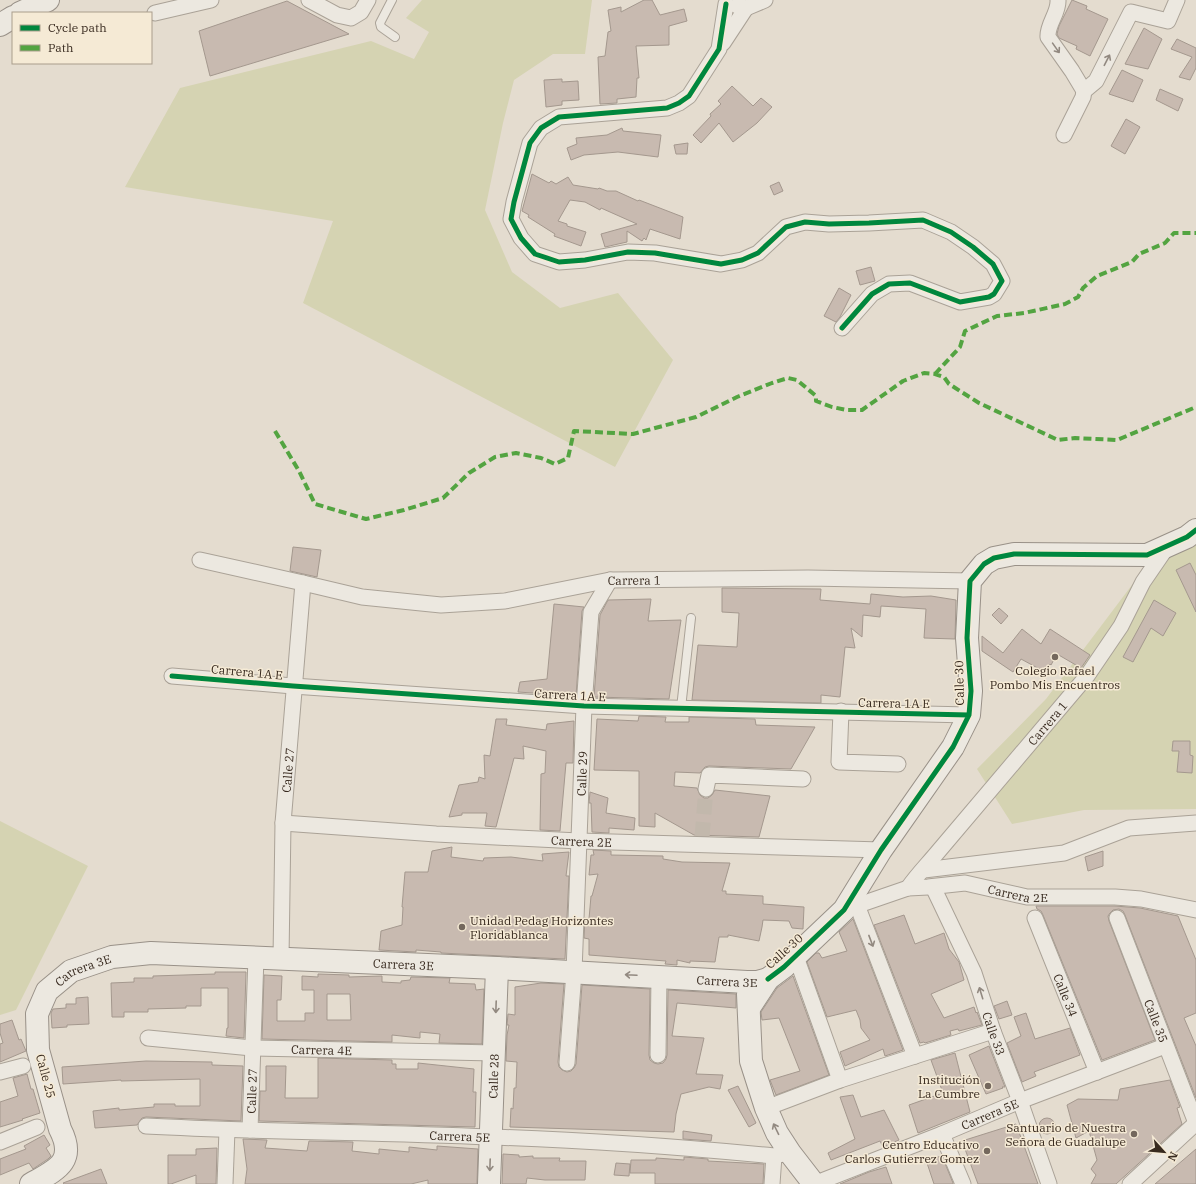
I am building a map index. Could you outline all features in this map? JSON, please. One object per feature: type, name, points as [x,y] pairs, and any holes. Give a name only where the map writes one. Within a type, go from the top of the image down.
[{"type":"main road","points":[[22,12],[48,0]]},
{"type":"main road","points":[[0,25],[12,18]]},
{"type":"main road","points":[[970,581],[984,564],[994,558],[1014,554],[1148,555],[1187,537]]},
{"type":"main road","name":"Calle 30","points":[[749,1008],[768,979],[784,967],[795,954],[851,908],[881,850],[953,747],[969,715],[971,691],[967,638],[970,581]]},
{"type":"main road","name":"Carrera 3E","points":[[47,991],[71,971],[112,957],[151,953],[497,968],[747,982],[758,982],[768,979]]},
{"type":"main road","name":"Calle 28","points":[[489,1184],[497,968]]},
{"type":"main road","points":[[747,982],[751,1061],[766,1108],[777,1133],[782,1154],[814,1184]]},
{"type":"main road","name":"Calle 25","points":[[31,1184],[55,1170],[63,1161],[67,1150],[66,1140],[60,1129],[38,1050],[37,1014],[47,991]]},
{"type":"street","points":[[155,13],[211,0]]},
{"type":"street","points":[[309,0],[337,15],[351,18],[360,12],[368,0]]},
{"type":"street","points":[[765,0],[746,8],[689,96],[679,103],[667,108],[559,117],[542,128],[530,143],[520,176],[511,219],[521,238],[535,254],[559,262],[585,260],[628,252],[655,253],[720,264],[742,260],[758,253],[786,227],[805,222],[829,224],[923,220],[951,232],[973,247],[993,264],[1002,281],[994,294],[989,297],[960,302],[910,283],[889,284],[872,294],[842,328]]},
{"type":"street","points":[[1058,0],[1058,6],[1048,32],[1048,37],[1084,91]]},
{"type":"street","points":[[1064,135],[1084,91],[1096,81],[1131,12],[1168,21],[1177,0]]},
{"type":"street","points":[[719,49],[726,2],[746,8]]},
{"type":"street","name":"Carrera 1","points":[[908,888],[1087,676],[1121,626],[1143,582],[1187,537]]},
{"type":"street","name":"Carrera 1","points":[[200,560],[303,582],[362,597],[441,605],[504,602],[610,580],[808,578],[970,581]]},
{"type":"street","name":"Calle 29","points":[[566,1063],[574,972],[584,706],[591,612],[610,580]]},
{"type":"street","name":"Calle 27","points":[[281,958],[283,823],[293,686],[303,582]]},
{"type":"street","name":"Carrera 1A E","points":[[172,676],[584,706],[969,715]]},
{"type":"street","points":[[842,712],[839,762],[898,764]]},
{"type":"street","points":[[706,789],[709,775],[803,778]]},
{"type":"street","name":"Carrera 2E","points":[[283,823],[436,834],[579,841],[702,841],[881,850]]},
{"type":"street","points":[[922,871],[1064,853],[1128,828],[1196,823]]},
{"type":"street","name":"Calle 33","points":[[922,871],[920,879],[922,884],[931,887],[974,973],[992,1030],[1020,1101],[1049,1184]]},
{"type":"street","name":"Carrera 2E","points":[[851,908],[908,888],[965,883],[1028,897],[1115,897],[1141,899],[1196,910]]},
{"type":"street","points":[[851,908],[915,1056]]},
{"type":"street","name":"Calle 34","points":[[1035,918],[1097,1072]]},
{"type":"street","name":"Calle 35","points":[[1117,918],[1196,1123]]},
{"type":"street","points":[[795,954],[840,1080]]},
{"type":"street","name":"Calle 27","points":[[250,1130],[256,957]]},
{"type":"street","points":[[658,1055],[659,976]]},
{"type":"street","points":[[766,1108],[840,1080],[992,1030]]},
{"type":"street","name":"Carrera 4E","points":[[148,1038],[252,1048],[495,1053]]},
{"type":"street","name":"Carrera 5E","points":[[814,1184],[942,1134],[1020,1101],[1166,1046]]},
{"type":"street","points":[[0,1072],[23,1066]]},
{"type":"street","points":[[1131,1183],[1196,1123]]},
{"type":"street","name":"Carrera 5E","points":[[146,1126],[227,1130],[490,1137],[655,1145],[782,1154]]},
{"type":"street","points":[[0,1142],[37,1127]]},
{"type":"street","points":[[226,1184],[227,1130]]},
{"type":"street","points":[[942,1134],[963,1184]]},
{"type":"street","points":[[772,1184],[782,1154]]},
{"type":"lane","points":[[392,0],[381,18],[380,23],[381,27],[395,37]]},
{"type":"lane","points":[[681,708],[691,618]]},
{"type":"shaded area","points":[[422,0],[592,0],[585,54],[553,54],[514,80],[503,123],[485,210],[512,272],[560,308],[618,293],[673,360],[615,467],[303,303],[333,221],[125,187],[180,88],[371,41],[414,59],[429,32],[406,18]]},
{"type":"shaded area","points":[[1196,530],[1196,809],[1084,810],[1012,824],[977,769],[1046,699],[1141,573]]},
{"type":"shaded area","points":[[0,821],[88,866],[16,1010],[0,1015]]},
{"type":"building","points":[[644,0],[652,0],[660,15],[684,9],[687,21],[669,26],[669,45],[636,46],[639,78],[637,78],[636,97],[617,99],[617,103],[600,104],[598,57],[605,56],[608,32],[611,31],[608,10],[621,7],[621,12]]},
{"type":"building","points":[[1072,0],[1087,6],[1086,9],[1108,19],[1090,56],[1076,49],[1077,46],[1059,38],[1057,34],[1059,26]]},
{"type":"building","points":[[287,1],[349,34],[210,76],[199,31]]},
{"type":"building","points":[[1144,28],[1162,39],[1148,69],[1125,64]]},
{"type":"building","points":[[1177,39],[1196,48],[1196,68],[1190,80],[1179,77],[1192,57],[1171,49]]},
{"type":"building","points":[[1122,70],[1143,80],[1133,102],[1109,94]]},
{"type":"building","points":[[562,79],[562,82],[578,81],[579,100],[562,101],[562,105],[546,107],[544,80]]},
{"type":"building","points":[[732,86],[753,106],[761,98],[772,107],[757,123],[733,142],[719,123],[701,143],[693,135],[711,116],[710,114],[721,104],[718,101]]},
{"type":"building","points":[[1160,89],[1183,99],[1178,111],[1156,100]]},
{"type":"building","points":[[1126,119],[1140,127],[1125,154],[1111,146]]},
{"type":"building","points":[[622,128],[623,131],[661,135],[658,157],[618,152],[584,155],[571,160],[567,148],[577,144],[576,138],[607,135]]},
{"type":"building","points":[[688,143],[687,154],[676,154],[674,145]]},
{"type":"building","points":[[532,174],[549,183],[551,181],[556,184],[568,177],[573,185],[599,188],[607,191],[616,191],[638,201],[639,200],[683,217],[680,239],[650,229],[646,240],[644,238],[642,241],[627,231],[627,242],[605,247],[601,234],[637,224],[601,208],[600,210],[585,202],[570,200],[558,221],[567,224],[567,226],[586,232],[581,246],[554,236],[555,234],[528,217],[529,215],[522,211]]},
{"type":"building","points":[[779,182],[783,191],[774,195],[770,186]]},
{"type":"building","points":[[871,267],[875,281],[860,285],[856,271]]},
{"type":"building","points":[[839,288],[851,295],[836,322],[824,316]]},
{"type":"building","points":[[293,547],[321,550],[317,577],[290,571]]},
{"type":"building","points":[[1190,563],[1196,575],[1196,612],[1176,570]]},
{"type":"building","points":[[722,588],[821,589],[820,600],[870,604],[871,594],[903,597],[931,596],[956,600],[955,639],[924,638],[926,609],[881,606],[880,617],[863,615],[862,637],[851,628],[855,648],[845,647],[840,697],[821,695],[821,703],[692,700],[698,645],[737,647],[739,613],[722,612]]},
{"type":"building","points":[[651,599],[648,621],[681,620],[669,699],[594,697],[600,615],[608,600]]},
{"type":"building","points":[[1154,600],[1176,613],[1163,636],[1151,628],[1133,662],[1123,657]]},
{"type":"building","points":[[554,604],[584,607],[582,611],[576,696],[518,692],[520,682],[547,679]]},
{"type":"building","points":[[999,608],[1008,616],[1001,624],[992,615]]},
{"type":"building","points":[[1022,629],[1041,644],[1050,629],[1090,655],[1081,668],[1057,654],[1045,672],[1021,659],[1013,672],[982,651],[982,636],[1003,653]]},
{"type":"building","points":[[639,716],[666,717],[665,722],[689,722],[689,717],[755,719],[756,725],[815,727],[791,769],[709,766],[705,767],[700,773],[675,772],[674,786],[697,788],[700,795],[704,798],[708,798],[715,790],[770,796],[759,837],[694,835],[655,813],[655,827],[639,826],[639,771],[594,770],[597,719],[638,721]]},
{"type":"building","points":[[496,719],[507,719],[506,725],[546,730],[547,724],[574,721],[573,763],[566,763],[560,831],[540,830],[541,774],[545,773],[546,751],[523,746],[524,759],[514,758],[496,827],[485,826],[487,813],[462,813],[462,815],[449,817],[459,785],[478,782],[479,777],[485,779],[484,755],[490,756]]},
{"type":"building","points":[[1173,741],[1190,741],[1190,755],[1193,756],[1192,773],[1177,772],[1179,751],[1172,751]]},
{"type":"building","points":[[590,792],[608,798],[606,813],[635,818],[634,830],[609,828],[609,833],[592,832],[591,803],[589,803]]},
{"type":"building","points":[[452,847],[451,857],[483,861],[484,858],[511,857],[543,861],[542,854],[569,852],[566,876],[569,876],[565,959],[441,953],[416,950],[416,952],[379,950],[381,931],[402,925],[405,872],[428,872],[432,851]]},
{"type":"building","points":[[593,850],[611,851],[611,855],[663,856],[663,859],[682,862],[730,863],[722,891],[726,891],[726,894],[763,896],[763,904],[804,907],[803,929],[792,928],[789,921],[763,920],[759,941],[728,935],[728,937],[719,937],[715,962],[690,961],[690,963],[677,960],[677,965],[665,964],[666,961],[589,955],[589,939],[584,938],[585,918],[589,919],[591,896],[598,874],[589,875],[591,855],[594,855]]},
{"type":"building","points":[[1103,851],[1103,866],[1088,871],[1085,857]]},
{"type":"building","points":[[1036,906],[1115,906],[1140,908],[1178,916],[1196,960],[1196,1013],[1184,1018],[1196,1046],[1196,1098],[1123,911],[1119,909],[1113,910],[1108,916],[1109,921],[1155,1040],[1102,1060],[1043,915]]},
{"type":"building","points":[[904,915],[915,944],[944,933],[949,949],[959,962],[964,980],[931,994],[944,1018],[974,1007],[982,1025],[959,1031],[958,1029],[950,1031],[951,1035],[925,1043],[920,1043],[874,925]]},
{"type":"building","points":[[853,919],[903,1050],[885,1056],[883,1049],[845,1066],[840,1052],[870,1040],[861,1028],[856,1010],[827,1017],[807,962],[816,953],[819,953],[822,958],[847,951],[839,932]]},
{"type":"building","points":[[215,972],[246,972],[244,1038],[226,1036],[228,1028],[228,988],[201,988],[201,1006],[148,1009],[148,1012],[124,1012],[124,1017],[112,1017],[111,983],[134,982],[134,978],[215,974]]},
{"type":"building","points":[[318,974],[349,975],[349,977],[382,976],[382,982],[401,983],[401,981],[410,980],[411,977],[450,978],[449,983],[475,984],[476,990],[484,989],[482,1044],[439,1043],[440,1034],[420,1032],[420,1038],[392,1035],[392,1042],[262,1039],[264,975],[282,976],[281,1000],[277,1000],[277,1021],[305,1021],[305,1013],[314,1013],[314,990],[302,990],[302,976],[318,977]],"holes":[[[327,994],[350,994],[351,1020],[327,1020]]]},
{"type":"building","points":[[793,976],[829,1075],[776,1095],[770,1080],[800,1071],[779,1018],[762,1020],[761,1012],[777,988]]},
{"type":"building","points":[[541,983],[564,984],[558,1062],[559,1067],[567,1072],[571,1071],[576,1064],[582,985],[650,989],[649,1055],[650,1060],[658,1064],[663,1063],[667,1055],[668,990],[736,994],[736,1008],[677,1003],[672,1036],[704,1038],[696,1074],[723,1075],[720,1089],[709,1087],[681,1094],[676,1114],[674,1132],[510,1127],[514,1088],[516,1088],[517,1062],[506,1061],[509,1025],[507,1025],[508,1014],[515,1015],[515,987]]},
{"type":"building","points":[[88,997],[89,1024],[67,1025],[67,1027],[52,1028],[51,1013],[53,1009],[66,1008],[66,1004],[76,1004],[76,998]]},
{"type":"building","points":[[1007,1001],[1012,1015],[999,1019],[994,1006]]},
{"type":"building","points":[[1026,1013],[1035,1039],[1070,1028],[1080,1055],[1034,1072],[1036,1076],[1022,1082],[1007,1043],[1021,1036],[1014,1017]]},
{"type":"building","points":[[12,1020],[19,1040],[21,1039],[26,1051],[0,1062],[0,1044],[3,1043],[0,1033],[0,1024]]},
{"type":"building","points":[[989,1046],[1005,1087],[986,1094],[969,1055]]},
{"type":"building","points":[[955,1053],[970,1112],[918,1133],[909,1105],[943,1093],[931,1060]]},
{"type":"building","points":[[318,1058],[392,1060],[392,1064],[396,1064],[396,1069],[418,1069],[418,1063],[474,1069],[473,1092],[476,1092],[475,1127],[259,1121],[260,1091],[266,1091],[266,1066],[286,1066],[285,1098],[318,1098]]},
{"type":"building","points":[[146,1061],[212,1062],[212,1065],[243,1066],[241,1121],[146,1117],[142,1118],[137,1125],[95,1128],[93,1111],[119,1108],[119,1110],[154,1107],[154,1104],[200,1106],[200,1079],[121,1080],[63,1084],[62,1067]]},
{"type":"building","points":[[27,1074],[40,1113],[0,1127],[0,1102],[18,1096],[13,1078]]},
{"type":"building","name":"Santuario de Nuestra Señora de Guadalupe","points":[[1170,1080],[1180,1107],[1177,1108],[1182,1124],[1116,1184],[1091,1184],[1096,1175],[1091,1169],[1097,1160],[1089,1131],[1076,1138],[1067,1105],[1078,1099],[1118,1100],[1120,1089]]},
{"type":"building","points":[[738,1086],[756,1123],[749,1127],[728,1090]]},
{"type":"building","points":[[853,1095],[861,1117],[884,1110],[899,1140],[883,1147],[880,1141],[831,1160],[828,1153],[855,1139],[840,1097]]},
{"type":"building","points":[[1044,1118],[1050,1118],[1055,1123],[1053,1132],[1050,1134],[1044,1134],[1039,1129],[1039,1123]]},
{"type":"building","points":[[1016,1124],[1038,1184],[978,1184],[962,1141]]},
{"type":"building","points":[[683,1131],[712,1135],[711,1141],[683,1139]]},
{"type":"building","points":[[44,1135],[50,1145],[46,1148],[51,1156],[48,1159],[33,1169],[29,1163],[0,1175],[0,1159],[26,1149],[24,1146]]},
{"type":"building","points":[[243,1139],[267,1140],[265,1148],[307,1151],[309,1141],[353,1142],[352,1151],[379,1154],[379,1149],[409,1152],[409,1147],[437,1150],[437,1146],[478,1149],[477,1184],[428,1184],[428,1180],[411,1184],[245,1184],[247,1169]]},
{"type":"building","points":[[217,1148],[216,1184],[196,1184],[196,1175],[168,1184],[168,1155],[196,1155],[196,1149]]},
{"type":"building","points":[[1196,1149],[1196,1184],[1155,1184]]},
{"type":"building","points":[[503,1154],[519,1155],[519,1157],[533,1156],[533,1158],[560,1158],[559,1161],[586,1161],[585,1180],[545,1180],[527,1178],[526,1184],[502,1184]]},
{"type":"building","points":[[942,1156],[953,1184],[934,1184],[926,1160]]},
{"type":"building","points":[[684,1157],[708,1159],[708,1161],[764,1164],[763,1184],[655,1184],[655,1173],[630,1173],[631,1160],[656,1160],[656,1158],[684,1160]]},
{"type":"building","points":[[616,1163],[630,1164],[629,1176],[614,1175]]},
{"type":"building","points":[[886,1167],[892,1184],[840,1184],[869,1172]]},
{"type":"building","points":[[101,1169],[107,1184],[63,1183]]},
{"type":"tunnel","points":[[702,837],[706,789]]},
{"type":"marked path","points":[[935,374],[960,347],[965,331],[997,316],[1024,313],[1065,304],[1078,297],[1083,288],[1097,276],[1132,262],[1139,254],[1165,243],[1174,233],[1196,233]]},
{"type":"marked path","points":[[275,431],[299,471],[315,504],[366,519],[404,510],[443,498],[469,473],[495,457],[516,453],[541,458],[555,464],[568,458],[574,431],[633,434],[696,417],[737,397],[788,378],[797,380],[816,396],[816,401],[832,407],[847,410],[862,410],[903,381],[924,373],[935,374],[944,377],[949,384],[979,403],[1058,440],[1075,438],[1117,440],[1196,407]]},
{"type":"cycle path","points":[[726,4],[719,49],[689,96],[679,103],[667,108],[559,117],[541,128],[530,143],[514,202],[511,219],[521,238],[535,254],[559,262],[585,260],[628,252],[655,253],[721,264],[742,260],[758,253],[786,227],[805,222],[829,224],[923,220],[951,232],[973,247],[993,264],[1002,281],[994,294],[989,297],[960,302],[910,283],[889,284],[872,294],[842,328]]},
{"type":"cycle path","points":[[768,979],[784,967],[844,910],[881,850],[953,747],[969,715],[971,691],[967,638],[970,581],[984,564],[994,558],[1014,554],[1147,555],[1187,537],[1196,530]]},
{"type":"cycle path","points":[[172,676],[584,706],[969,715]]},
{"type":"place","name":"Colegio Rafael Pombo Mis Encuentros","points":[[1055,657]]},
{"type":"place","name":"Unidad Pedag Horizontes Floridablanca","points":[[462,927]]},
{"type":"place","name":"Institución La Cumbre","points":[[988,1086]]},
{"type":"place","name":"Santuario de Nuestra Señora de Guadalupe","points":[[1134,1134]]},
{"type":"place","name":"Centro Educativo Carlos Gutierrez Gomez","points":[[987,1151]]}]
